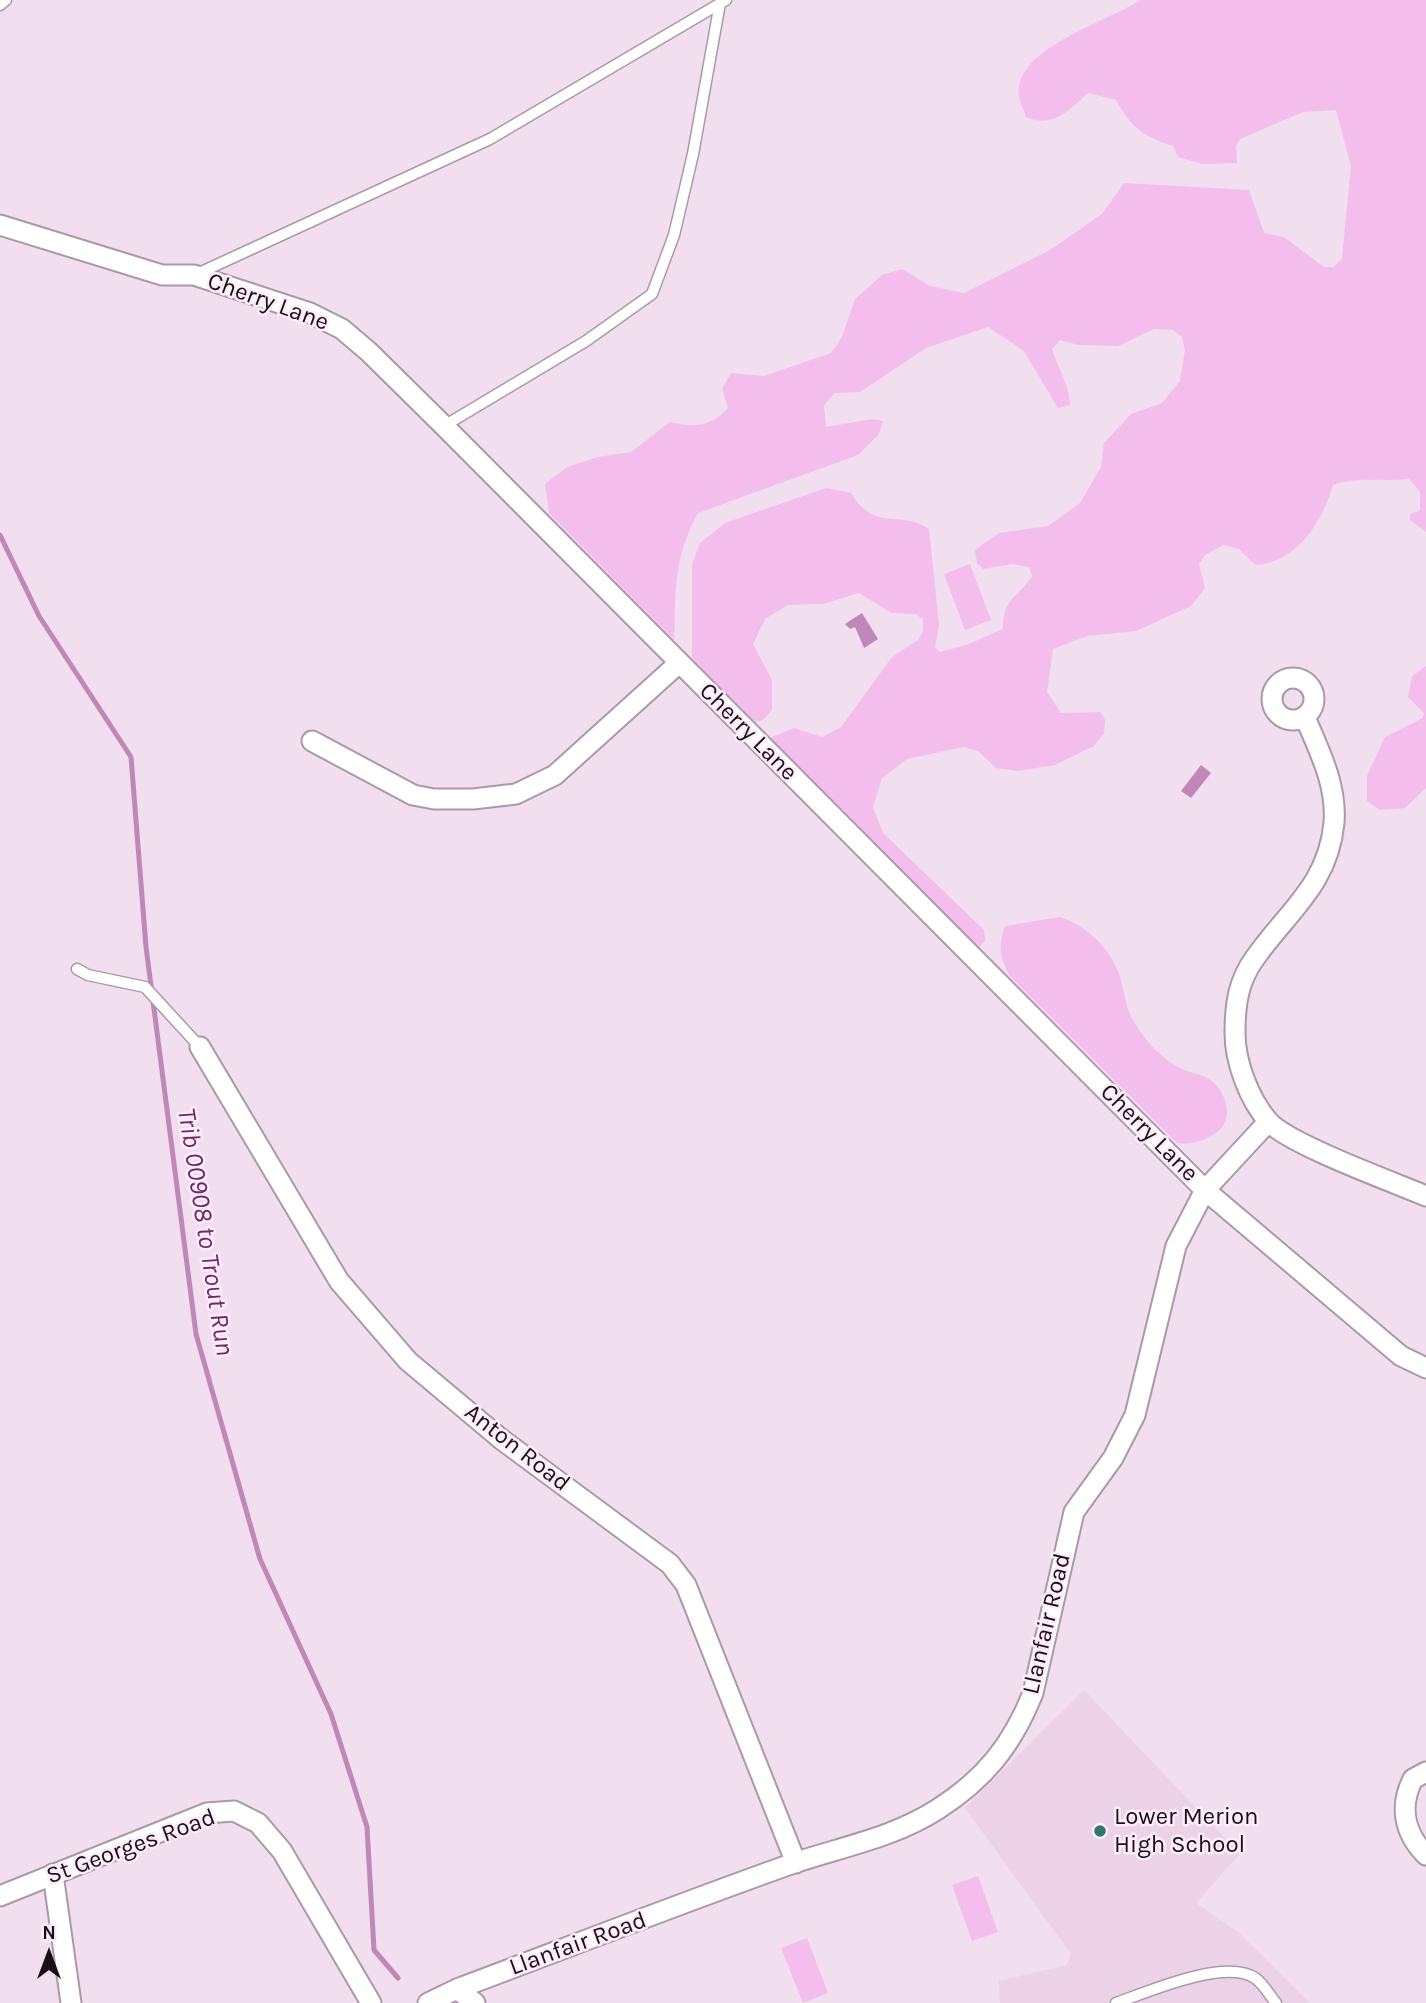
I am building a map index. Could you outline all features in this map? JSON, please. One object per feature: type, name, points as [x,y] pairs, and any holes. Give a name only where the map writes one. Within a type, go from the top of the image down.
[{"type":"street","name":"Cherry Lane","points":[[0,225],[162,275],[194,275],[310,313],[342,329],[444,426],[1206,1190],[1401,1356],[1426,1368]]},
{"type":"street","points":[[312,741],[413,795],[434,799],[473,799],[516,794],[555,775],[679,663]]},
{"type":"street","points":[[1305,717],[1332,783],[1334,824],[1318,881],[1242,978],[1235,1010],[1235,1044],[1241,1073],[1268,1122],[1307,1145],[1426,1196]]},
{"type":"street","name":"Anton Road","points":[[200,1047],[339,1281],[408,1361],[501,1439],[670,1564],[686,1585],[796,1863]]},
{"type":"street","name":"Llanfair Road","points":[[428,2003],[457,1989],[796,1863],[906,1826],[936,1810],[972,1784],[998,1758],[1017,1729],[1033,1693],[1074,1512],[1112,1458],[1135,1415],[1176,1247],[1206,1190],[1268,1122]]},
{"type":"street","points":[[1426,1772],[1413,1779],[1404,1810],[1410,1832],[1426,1855]]},
{"type":"street","name":"St Georges Road","points":[[0,1896],[207,1813],[234,1811],[258,1823],[282,1851],[371,2003]]},
{"type":"street","points":[[53,1874],[71,2003]]},
{"type":"street","points":[[457,1989],[475,2003]]},
{"type":"lane","points":[[0,5],[6,0]]},
{"type":"lane","points":[[194,275],[490,139],[723,2]]},
{"type":"lane","points":[[444,426],[586,341],[652,294],[674,235],[723,2]]},
{"type":"lane","points":[[77,969],[88,975],[145,987],[200,1047]]},
{"type":"lane","points":[[1116,2003],[1174,1982],[1230,1971],[1255,1978],[1276,2003]]},
{"type":"shaded area","points":[[1140,0],[1426,0],[1426,532],[1410,520],[1410,514],[1420,511],[1420,492],[1409,479],[1361,480],[1333,485],[1315,526],[1295,549],[1283,557],[1270,563],[1255,565],[1239,549],[1223,545],[1205,555],[1199,564],[1205,588],[1191,606],[1136,631],[1087,636],[1053,649],[1047,692],[1061,713],[1101,712],[1105,720],[1104,733],[1094,746],[1055,765],[1018,771],[996,768],[978,751],[963,747],[907,759],[882,778],[873,807],[883,833],[984,930],[985,941],[979,947],[973,948],[770,743],[772,737],[794,728],[822,737],[841,727],[892,657],[918,640],[923,631],[923,619],[915,614],[891,613],[859,593],[823,604],[788,605],[765,619],[753,644],[772,680],[772,710],[763,720],[755,722],[692,658],[692,565],[700,543],[725,523],[826,488],[851,493],[869,513],[918,523],[929,529],[939,625],[935,647],[940,652],[969,644],[1003,629],[1008,605],[1032,576],[1029,567],[1012,564],[983,569],[977,563],[975,550],[999,533],[1048,526],[1080,503],[1101,467],[1104,443],[1131,414],[1162,403],[1180,381],[1185,350],[1182,337],[1173,330],[1154,329],[1118,346],[1078,345],[1060,340],[1052,349],[1066,384],[1070,405],[1058,408],[1024,351],[988,327],[926,348],[860,392],[835,393],[824,405],[826,427],[872,419],[883,421],[879,434],[858,455],[698,513],[684,545],[677,575],[674,640],[549,513],[545,484],[567,467],[598,457],[631,452],[670,422],[694,425],[715,419],[728,408],[722,389],[731,373],[764,376],[831,353],[842,337],[855,299],[882,275],[902,269],[930,286],[964,293],[1050,250],[1102,214],[1124,183],[1249,190],[1264,233],[1284,237],[1324,267],[1334,267],[1342,258],[1351,166],[1336,110],[1303,112],[1240,139],[1236,146],[1237,163],[1202,164],[1178,157],[1173,146],[1153,139],[1139,130],[1127,118],[1116,100],[1088,93],[1060,116],[1044,121],[1026,117],[1019,96],[1021,79],[1031,64],[1065,38]]},
{"type":"shaded area","points":[[970,564],[991,620],[965,630],[944,574]]},
{"type":"shaded area","points":[[862,613],[878,639],[864,648],[855,627],[850,629],[845,624]]},
{"type":"shaded area","points":[[1426,666],[1426,788],[1405,808],[1380,810],[1367,801],[1367,776],[1385,737],[1423,718],[1424,713],[1408,697],[1412,676]]},
{"type":"shaded area","points":[[1201,765],[1211,773],[1191,798],[1181,791]]},
{"type":"shaded area","points":[[1060,917],[1089,933],[1106,950],[1117,969],[1130,1014],[1150,1044],[1175,1065],[1206,1077],[1217,1086],[1225,1100],[1227,1114],[1226,1121],[1217,1132],[1198,1142],[1177,1143],[1009,975],[1001,950],[1005,926]]},
{"type":"shaded area","name":"Lower Merion High School","points":[[1084,1690],[1240,1854],[1196,1903],[1238,1932],[1310,2003],[1000,2003],[999,1981],[1067,1965],[1071,1954],[965,1808]]},
{"type":"shaded area","points":[[978,1876],[998,1932],[972,1941],[952,1885]]},
{"type":"shaded area","points":[[807,1938],[828,1993],[803,2003],[781,1948]]},
{"type":"waterway","name":"Trib 00908 to Trout Run","points":[[0,535],[39,616],[131,757],[146,947],[196,1334],[260,1559],[331,1714],[367,1827],[374,1950],[398,1978]]},
{"type":"place","name":"Lower Merion High School","points":[[1100,1831]]}]
